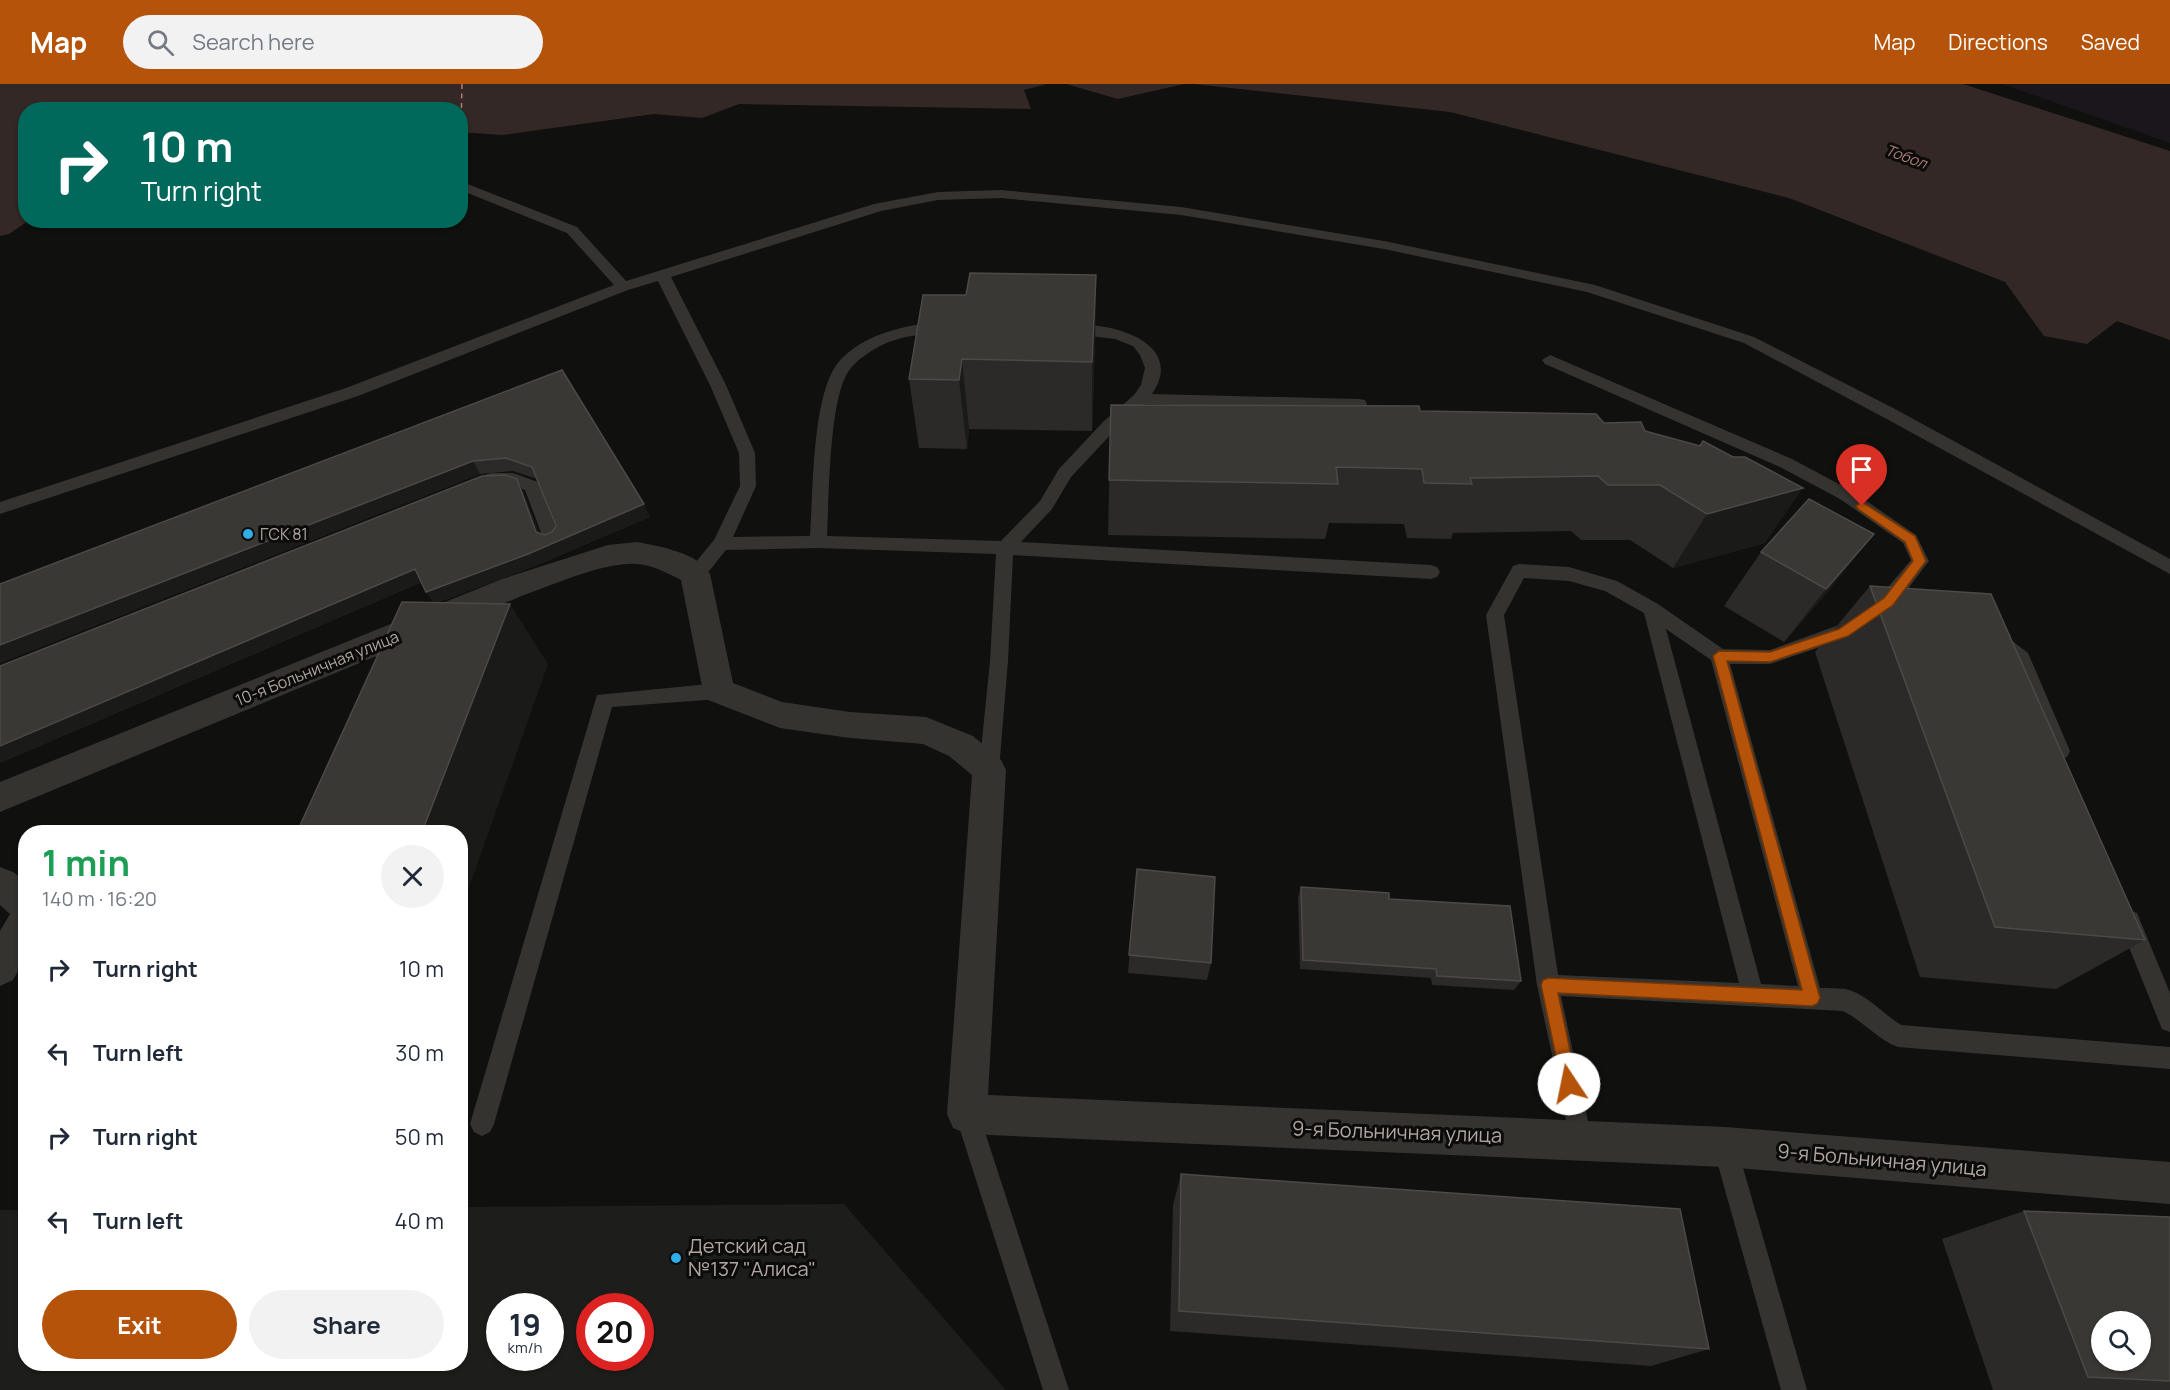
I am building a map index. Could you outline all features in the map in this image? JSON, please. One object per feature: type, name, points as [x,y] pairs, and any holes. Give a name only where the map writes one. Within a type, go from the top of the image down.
[{"type":"street","name":"10-я Больничная улица","points":[[0,797],[513,587],[608,556],[637,552],[663,558],[695,574]]},
{"type":"street","points":[[695,574],[719,691],[780,715],[850,725],[926,731],[961,746],[988,770],[968,1114]]},
{"type":"street","points":[[0,883],[18,898]]},
{"type":"street","points":[[0,968],[18,934]]},
{"type":"street","name":"9-я Больничная улица","points":[[968,1114],[1725,1147],[2170,1183]]},
{"type":"lane","points":[[468,189],[572,231],[623,287]]},
{"type":"lane","points":[[0,508],[352,392],[662,274],[879,207],[938,196],[1002,194],[1181,211],[1384,245],[1590,288],[1749,340],[1889,413],[2170,567]]},
{"type":"lane","points":[[662,274],[718,385],[747,453],[748,486],[721,544],[695,574]]},
{"type":"lane","points":[[818,542],[828,411],[841,368],[866,348],[894,335],[938,326],[960,325]]},
{"type":"lane","points":[[988,770],[999,661],[1005,548],[1046,505],[1073,465],[1109,426],[1140,399],[1149,386],[1154,368],[1147,353],[1138,343],[1118,334],[1051,329]]},
{"type":"lane","points":[[1550,360],[1786,463],[1846,495],[1910,539],[1920,561],[1888,602],[1844,632],[1770,657],[1719,656],[1652,609],[1611,586],[1569,574],[1519,571],[1495,615],[1548,985],[1580,1140]]},
{"type":"lane","points":[[1140,399],[1359,404]]},
{"type":"lane","points":[[477,484],[501,478],[513,479],[532,486],[551,538]]},
{"type":"lane","points":[[721,544],[818,542],[1005,548],[1431,572]]},
{"type":"lane","points":[[1888,602],[1908,606]]},
{"type":"lane","points":[[1652,609],[1754,994]]},
{"type":"lane","points":[[1984,632],[2021,658],[2068,771]]},
{"type":"lane","points":[[1719,656],[1812,998]]},
{"type":"lane","points":[[483,1124],[604,700],[719,691]]},
{"type":"lane","points":[[2121,902],[2170,1021]]},
{"type":"lane","points":[[1548,985],[1846,1000],[1864,1010],[1876,1022],[1898,1036],[2170,1058]]},
{"type":"lane","points":[[968,1114],[1056,1390]]},
{"type":"lane","points":[[1725,1147],[1794,1390]]},
{"type":"shaded area","points":[[2002,84],[2170,84],[2170,143]]},
{"type":"shaded area","name":"Детский сад №137 \"Алиса\"","points":[[844,1204],[1006,1390],[0,1390],[0,1210],[18,1210],[18,1371],[468,1371],[468,1207]]},
{"type":"water","points":[[0,84],[1047,84],[1024,90],[1031,109],[739,104],[702,118],[654,114],[502,135],[468,133],[468,102],[18,102],[18,228],[9,234],[0,236]]},
{"type":"water","points":[[1066,84],[1184,84],[1118,99]]},
{"type":"water","name":"Тобол","points":[[1194,84],[1963,84],[2170,151],[2170,340],[2117,321],[2087,344],[2044,336],[2005,282],[1789,198],[1450,112]]},
{"type":"building","points":[[970,273],[1096,275],[1092,362],[962,359],[959,380],[909,379],[923,295],[966,295]]},
{"type":"building","points":[[562,370],[644,504],[528,554],[426,592],[415,569],[0,746],[0,666],[482,476],[505,475],[517,479],[536,532],[545,535],[552,532],[556,526],[532,467],[506,458],[473,461],[0,645],[0,584]]},
{"type":"building","points":[[1111,405],[1419,406],[1420,411],[1596,414],[1604,423],[1641,422],[1645,431],[1700,446],[1703,441],[1733,457],[1745,457],[1803,488],[1707,514],[1660,485],[1608,485],[1598,476],[1470,478],[1472,484],[1424,483],[1422,469],[1336,467],[1338,484],[1109,480]]},
{"type":"building","points":[[1809,499],[1874,534],[1826,589],[1761,552]]},
{"type":"building","points":[[1870,586],[1991,594],[2145,940],[1995,927]]},
{"type":"building","points":[[402,602],[510,604],[425,825],[300,825]]},
{"type":"building","points":[[1137,869],[1215,877],[1211,963],[1129,955]]},
{"type":"building","points":[[1301,887],[1389,893],[1389,899],[1510,906],[1521,981],[1437,976],[1436,969],[1303,960]]},
{"type":"building","points":[[1181,1174],[1680,1209],[1709,1349],[1179,1311]]},
{"type":"building","points":[[2024,1211],[2170,1217],[2170,1381],[2088,1377]]},
{"type":"ferry route","points":[[462,84],[462,102]]},
{"type":"place","name":"ГСК 81","points":[[248,534]]},
{"type":"place","name":"Детский сад №137 \"Алиса\"","points":[[676,1258]]},
{"type":"route","points":[[1569,1084],[1548,985],[1812,998],[1719,656],[1770,657],[1844,632],[1888,602],[1920,561],[1910,539],[1862,506]]}]
